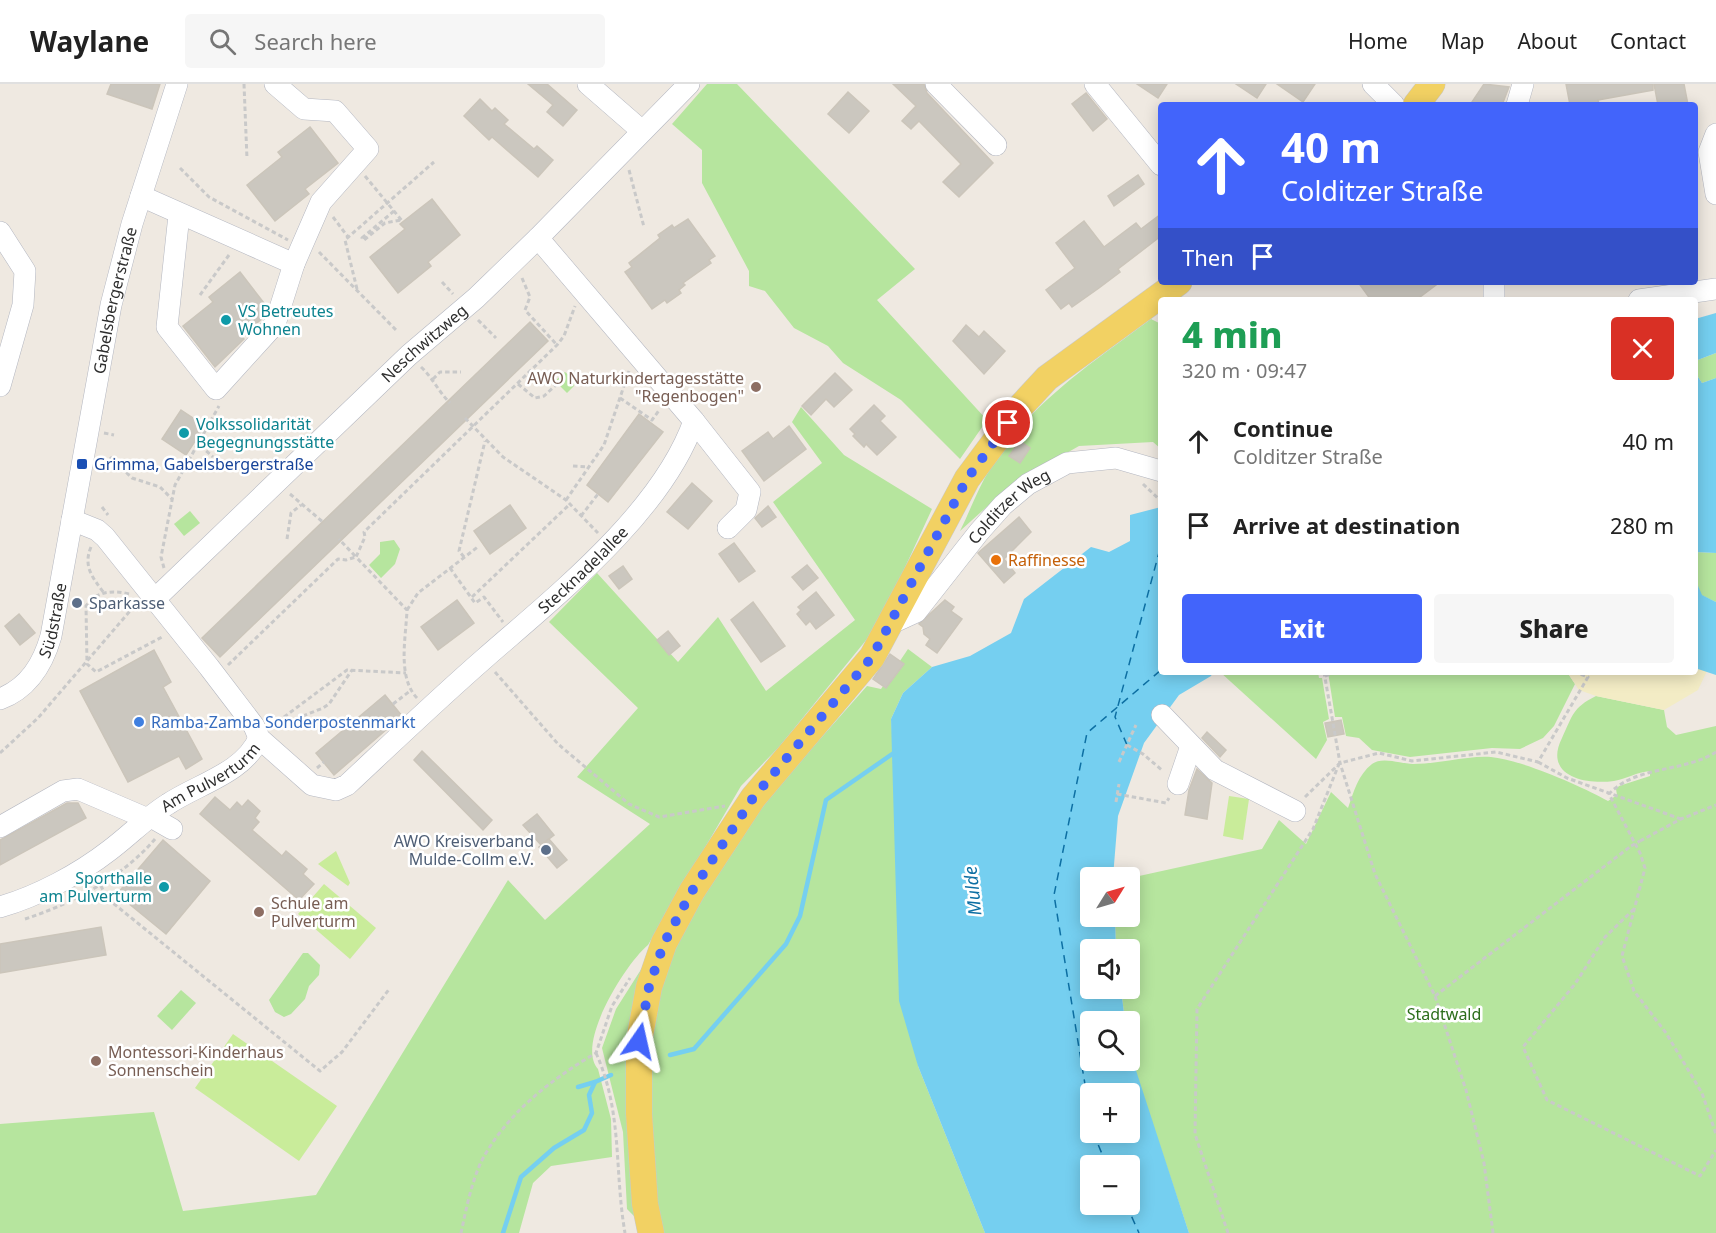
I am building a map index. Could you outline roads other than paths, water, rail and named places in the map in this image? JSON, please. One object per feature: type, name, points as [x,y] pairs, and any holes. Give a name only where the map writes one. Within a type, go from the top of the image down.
[{"type":"main road","points":[[1418,102],[1432,84]]},
{"type":"main road","points":[[651,1233],[645,1204],[639,1114],[639,1041],[649,987],[664,943],[692,891],[753,798],[872,657],[967,479],[1022,405],[1047,378],[1158,301]]},
{"type":"street","name":"Gabelsbergerstraße","points":[[72,520],[111,305],[141,196],[177,84]]},
{"type":"street","points":[[179,215],[167,327],[216,389],[275,324],[294,264],[321,202],[368,149],[335,111],[304,109],[275,84]]},
{"type":"street","points":[[588,84],[642,131]]},
{"type":"street","name":"Neschwitzweg","points":[[149,595],[279,482],[410,355],[512,263],[689,84]]},
{"type":"street","points":[[936,84],[996,145]]},
{"type":"street","points":[[1095,84],[1158,161]]},
{"type":"street","points":[[1373,84],[1391,102]]},
{"type":"street","points":[[1518,102],[1523,84]]},
{"type":"street","points":[[1716,134],[1709,152],[1716,194]]},
{"type":"street","points":[[141,196],[179,215],[294,264]]},
{"type":"street","points":[[0,386],[23,305],[25,271],[2,238]]},
{"type":"street","points":[[538,238],[694,420],[750,492],[746,510],[728,528]]},
{"type":"street","points":[[1660,297],[1716,289]]},
{"type":"street","name":"Stecknadelallee","points":[[260,738],[312,785],[336,790],[347,785],[610,544],[669,469],[688,438],[694,420]]},
{"type":"street","name":"Colditzer Weg","points":[[892,623],[916,612],[1003,505],[1028,484],[1067,463],[1116,458],[1158,470]]},
{"type":"street","name":"Am Pulverturm","points":[[0,907],[61,880],[89,864],[188,791],[237,773],[253,752],[260,738],[254,726],[216,676],[149,595],[105,537],[97,530],[72,520]]},
{"type":"street","name":"Südstraße","points":[[0,699],[26,683],[47,649],[72,520]]},
{"type":"street","points":[[1162,715],[1215,770],[1295,811]]},
{"type":"street","points":[[1178,784],[1191,746]]},
{"type":"street","points":[[0,827],[63,791],[78,789],[172,829]]},
{"type":"water","points":[[1716,313],[1716,353],[1698,360],[1698,318]]},
{"type":"water","points":[[1698,377],[1702,383],[1716,378],[1716,553],[1698,552]]},
{"type":"water","name":"Mulde","points":[[1158,508],[1158,675],[1212,675],[1179,695],[1144,743],[1118,816],[1114,867],[1080,867],[1080,927],[1115,927],[1116,939],[1080,939],[1080,999],[1122,999],[1124,1011],[1080,1011],[1080,1071],[1136,1071],[1189,1233],[985,1233],[918,1066],[899,1001],[891,719],[903,693],[932,667],[970,656],[1011,633],[1024,599],[1091,547],[1109,552],[1130,541],[1130,515]]},
{"type":"water","points":[[1698,586],[1702,595],[1716,602],[1716,675],[1698,669]]},
{"type":"waterway","points":[[670,1055],[694,1049],[786,944],[800,916],[826,800],[898,750]]},
{"type":"waterway","points":[[503,1233],[521,1177],[554,1148],[584,1130],[592,1113],[589,1095],[595,1082],[611,1075]]},
{"type":"waterway","points":[[578,1087],[595,1082]]},
{"type":"place","name":"VS Betreutes Wohnen","points":[[226,320]]},
{"type":"place","name":"AWO Naturkindertagesstätte \"Regenbogen\"","points":[[756,387]]},
{"type":"place","name":"Volkssolidarität Begegnungsstätte","points":[[184,433]]},
{"type":"place","name":"Grimma, Gabelsbergerstraße","points":[[82,464]]},
{"type":"place","name":"Raffinesse","points":[[996,560]]},
{"type":"place","name":"Sparkasse","points":[[77,603]]},
{"type":"place","name":"Ramba-Zamba Sonderpostenmarkt","points":[[139,722]]},
{"type":"place","name":"AWO Kreisverband Mulde-Collm e.V.","points":[[546,850]]},
{"type":"place","name":"Sporthalle am Pulverturm","points":[[164,887]]},
{"type":"place","name":"Schule am Pulverturm","points":[[259,912]]},
{"type":"place","name":"Montessori-Kinderhaus Sonnenschein","points":[[96,1061]]},
{"type":"park label","name":"Stadtwald","points":[[1444,1014]]}]
